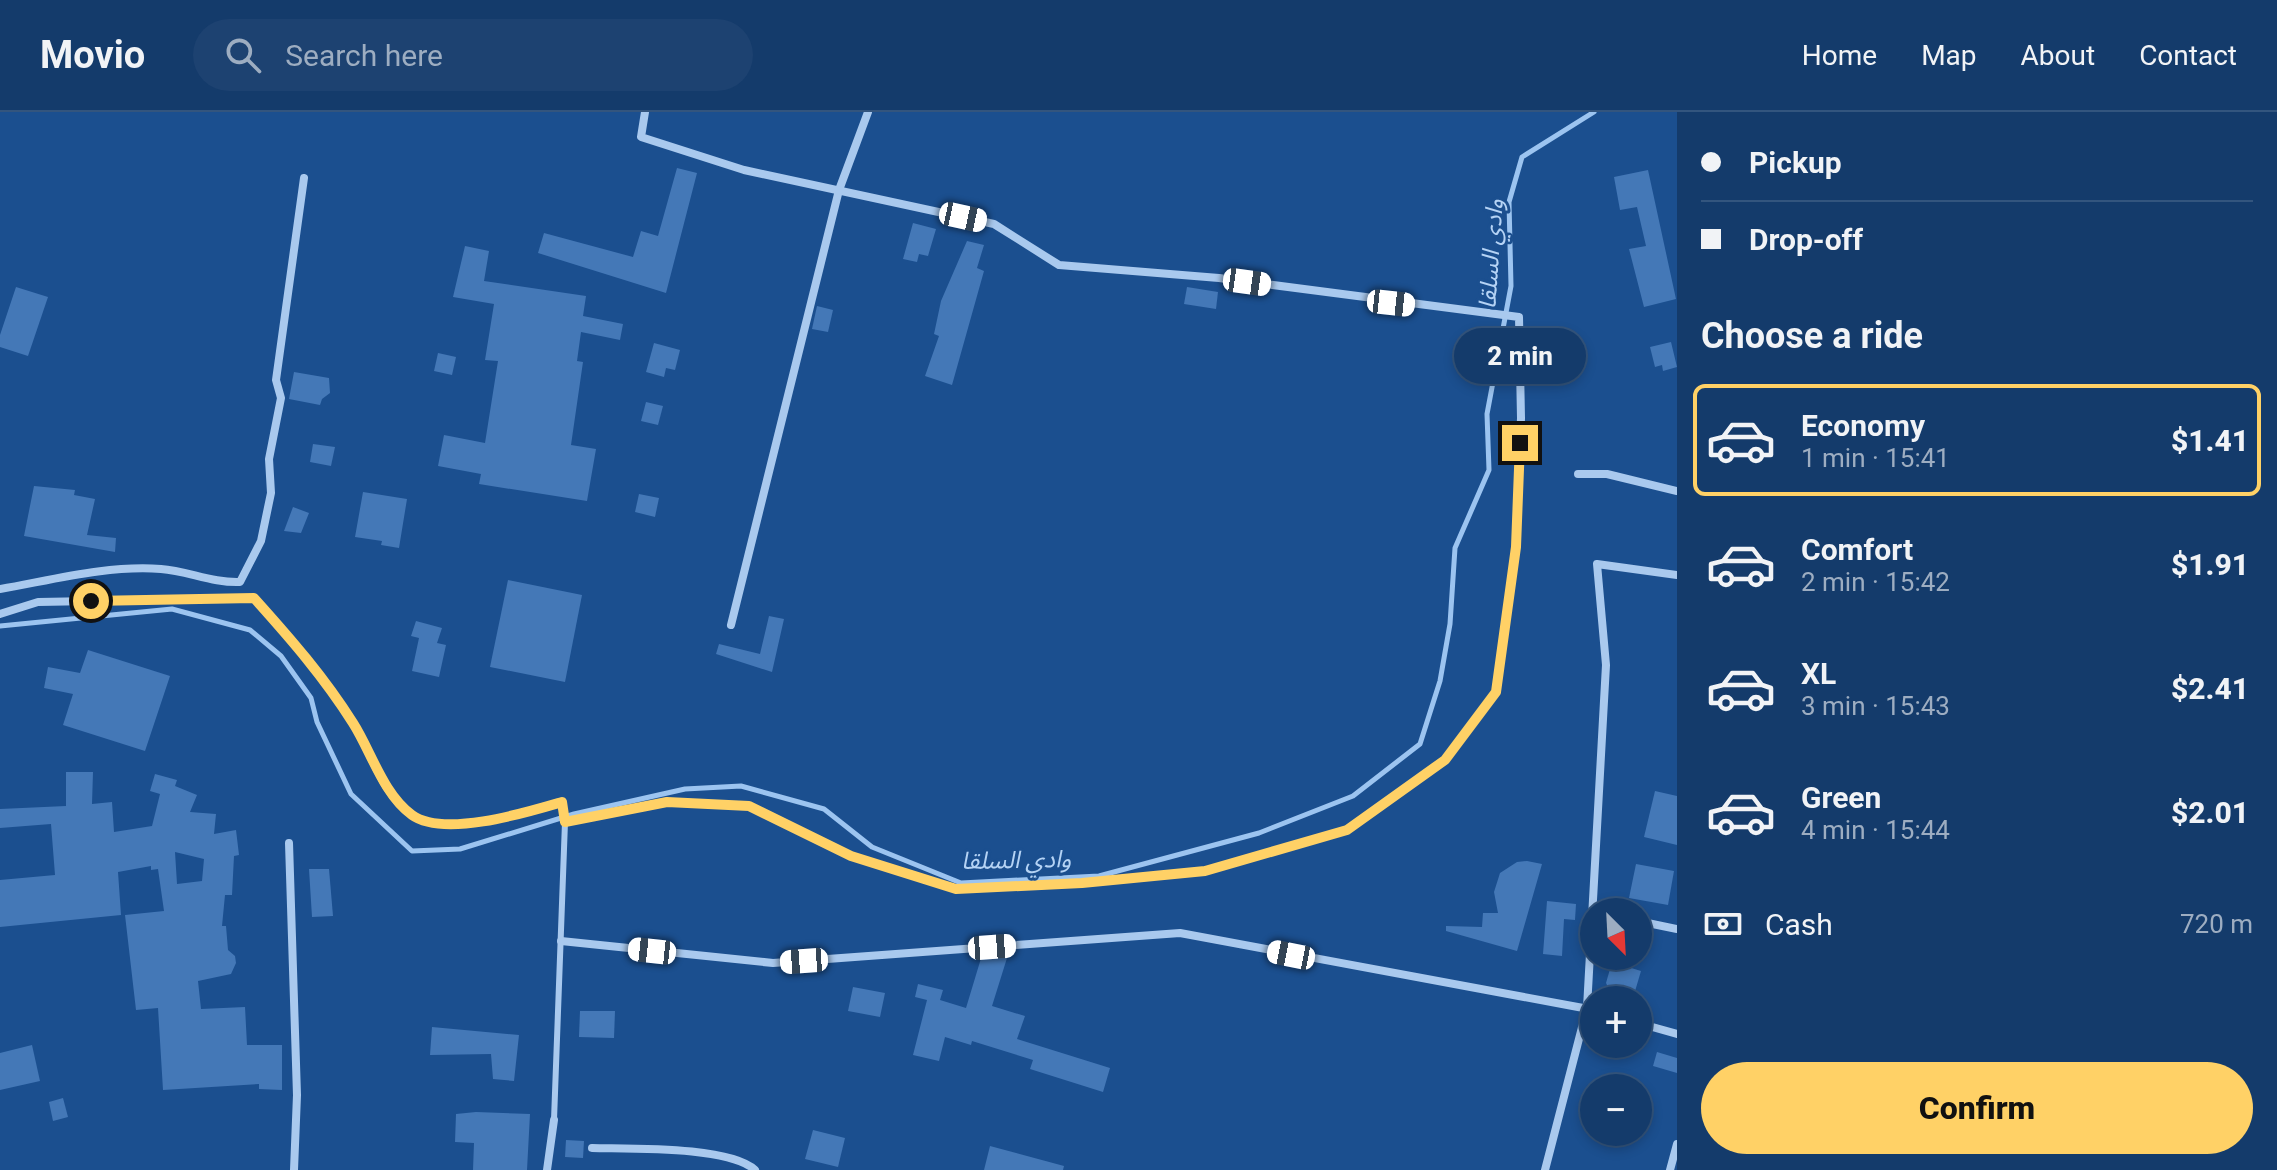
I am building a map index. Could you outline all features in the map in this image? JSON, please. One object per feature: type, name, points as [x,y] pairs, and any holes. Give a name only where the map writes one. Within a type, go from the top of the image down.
[{"type":"street","points":[[565,822],[667,802],[749,806],[851,856],[956,889],[1082,883],[1205,871],[1347,830],[1445,760],[1496,692],[1516,547],[1521,418],[1519,317],[1219,278],[1059,265],[994,224],[744,170],[641,137],[645,112]]},
{"type":"street","points":[[731,625],[839,190],[868,112]]},
{"type":"street","points":[[0,589],[162,569],[220,583],[240,582],[261,541],[271,493],[269,459],[281,398],[276,380],[304,178]]},
{"type":"street","points":[[1578,474],[1607,474],[1677,491]]},
{"type":"street","points":[[1596,898],[1606,665],[1597,564],[1677,575]]},
{"type":"street","points":[[0,614],[38,602],[254,598],[306,655],[355,726],[372,766],[413,816],[433,822],[480,822],[506,819],[562,802]]},
{"type":"street","points":[[289,843],[297,1095],[294,1170]]},
{"type":"street","points":[[1652,924],[1677,929]]},
{"type":"street","points":[[561,941],[773,963],[1180,933],[1580,1007]]},
{"type":"street","points":[[1652,1027],[1677,1034]]},
{"type":"street","points":[[1545,1170],[1580,1045]]},
{"type":"street","points":[[547,1170],[554,1120]]},
{"type":"street","points":[[1670,1170],[1677,1144]]},
{"type":"street","points":[[592,1148],[663,1150],[743,1159],[755,1170]]},
{"type":"lane","points":[[554,1120],[565,822],[562,802]]},
{"type":"building","points":[[677,168],[697,173],[666,293],[538,253],[544,233],[633,257],[641,231],[658,236]]},
{"type":"building","points":[[1648,170],[1676,299],[1644,307],[1629,249],[1646,246],[1637,207],[1620,210],[1614,177]]},
{"type":"building","points":[[913,223],[936,229],[928,256],[919,254],[917,262],[903,259]]},
{"type":"building","points":[[967,241],[984,245],[977,268],[984,271],[952,385],[925,376],[939,336],[934,334],[941,301]]},
{"type":"building","points":[[465,246],[489,251],[484,281],[586,296],[583,316],[623,324],[620,340],[581,332],[577,361],[583,362],[571,445],[596,449],[587,501],[479,484],[481,474],[438,466],[444,435],[485,443],[498,361],[485,360],[494,304],[453,297]]},
{"type":"building","points":[[16,287],[48,297],[28,356],[0,347],[0,335]]},
{"type":"building","points":[[1187,287],[1218,292],[1216,309],[1184,304]]},
{"type":"building","points":[[817,306],[833,310],[828,332],[812,329]]},
{"type":"building","points":[[1671,342],[1677,367],[1663,371],[1662,365],[1655,367],[1650,347]]},
{"type":"building","points":[[654,343],[680,350],[675,370],[666,368],[664,377],[646,372]]},
{"type":"building","points":[[438,353],[456,357],[452,375],[434,371]]},
{"type":"building","points":[[294,372],[329,378],[330,393],[320,405],[289,399]]},
{"type":"building","points":[[646,402],[663,406],[658,425],[641,421]]},
{"type":"building","points":[[313,444],[335,447],[331,466],[310,462]]},
{"type":"building","points":[[34,486],[75,490],[74,495],[95,499],[87,535],[116,538],[115,552],[24,536]]},
{"type":"building","points":[[363,492],[407,499],[399,548],[381,545],[382,541],[355,537]]},
{"type":"building","points":[[639,494],[659,498],[655,517],[635,512]]},
{"type":"building","points":[[293,507],[309,513],[301,533],[284,531]]},
{"type":"building","points":[[508,580],[582,595],[565,682],[490,667]]},
{"type":"building","points":[[769,616],[784,619],[772,672],[716,654],[719,644],[760,654]]},
{"type":"building","points":[[416,621],[442,628],[437,643],[446,645],[439,677],[412,671],[419,638],[411,636]]},
{"type":"building","points":[[88,650],[170,676],[145,751],[63,725],[73,694],[44,688],[48,667],[80,673]]},
{"type":"building","points":[[66,772],[93,772],[92,804],[112,802],[114,832],[152,826],[160,794],[150,791],[155,774],[177,780],[175,786],[197,795],[190,812],[216,814],[214,834],[236,830],[239,855],[234,856],[232,895],[225,895],[222,926],[226,926],[228,950],[235,956],[236,963],[231,974],[198,981],[201,1009],[245,1007],[247,1045],[282,1045],[282,1090],[259,1089],[259,1084],[163,1090],[158,1008],[136,1010],[125,915],[164,911],[158,869],[151,870],[151,866],[118,872],[121,915],[0,927],[0,880],[55,875],[51,824],[0,828],[0,809],[66,806]],"holes":[[[175,852],[204,859],[202,881],[177,884]]]},
{"type":"building","points":[[1655,791],[1677,796],[1677,845],[1644,837]]},
{"type":"building","points":[[1517,862],[1542,864],[1517,951],[1446,931],[1446,926],[1482,927],[1483,913],[1498,913],[1494,892],[1500,873]]},
{"type":"building","points":[[1636,864],[1674,871],[1668,905],[1652,902],[1652,898],[1629,898]]},
{"type":"building","points":[[309,869],[329,869],[333,916],[312,917]]},
{"type":"building","points":[[1547,901],[1576,904],[1575,920],[1564,919],[1562,956],[1543,954]]},
{"type":"building","points":[[982,955],[1007,958],[992,1006],[1025,1016],[1017,1039],[1110,1068],[1103,1092],[1030,1069],[1033,1060],[972,1041],[971,1045],[945,1037],[939,1061],[913,1055],[927,1000],[915,997],[918,984],[943,990],[940,1000],[966,1008]]},
{"type":"building","points":[[1610,970],[1641,971],[1637,986],[1608,986]]},
{"type":"building","points":[[853,987],[885,993],[880,1017],[848,1011]]},
{"type":"building","points":[[580,1011],[615,1011],[614,1038],[579,1037]]},
{"type":"building","points":[[432,1027],[519,1035],[514,1081],[493,1079],[491,1054],[430,1055]]},
{"type":"building","points":[[32,1045],[40,1081],[0,1090],[0,1053]]},
{"type":"building","points":[[1657,1052],[1677,1058],[1677,1073],[1653,1066]]},
{"type":"building","points":[[63,1098],[68,1117],[53,1121],[49,1102]]},
{"type":"building","points":[[456,1114],[530,1114],[527,1170],[473,1170],[474,1143],[455,1142]]},
{"type":"building","points":[[813,1130],[845,1138],[838,1167],[805,1159]]},
{"type":"building","points":[[566,1140],[584,1141],[583,1158],[565,1157]]},
{"type":"building","points":[[990,1146],[1064,1166],[1063,1170],[984,1170]]},
{"type":"waterway","name":"وادي السلقا","points":[[0,626],[172,609],[250,630],[281,656],[311,698],[317,722],[351,794],[412,851],[460,849],[574,814],[685,789],[741,786],[824,809],[872,847],[961,883],[1099,876],[1259,833],[1353,796],[1420,744],[1440,681],[1450,624],[1455,548],[1489,470],[1487,414],[1511,286],[1509,202],[1522,157],[1594,112]]},
{"type":"route","points":[[91,601],[254,598],[306,655],[355,726],[372,766],[413,816],[433,822],[506,819],[562,802],[565,822],[667,802],[749,806],[851,856],[956,889],[1082,883],[1205,871],[1347,830],[1445,760],[1496,692],[1516,547],[1520,443]]}]
